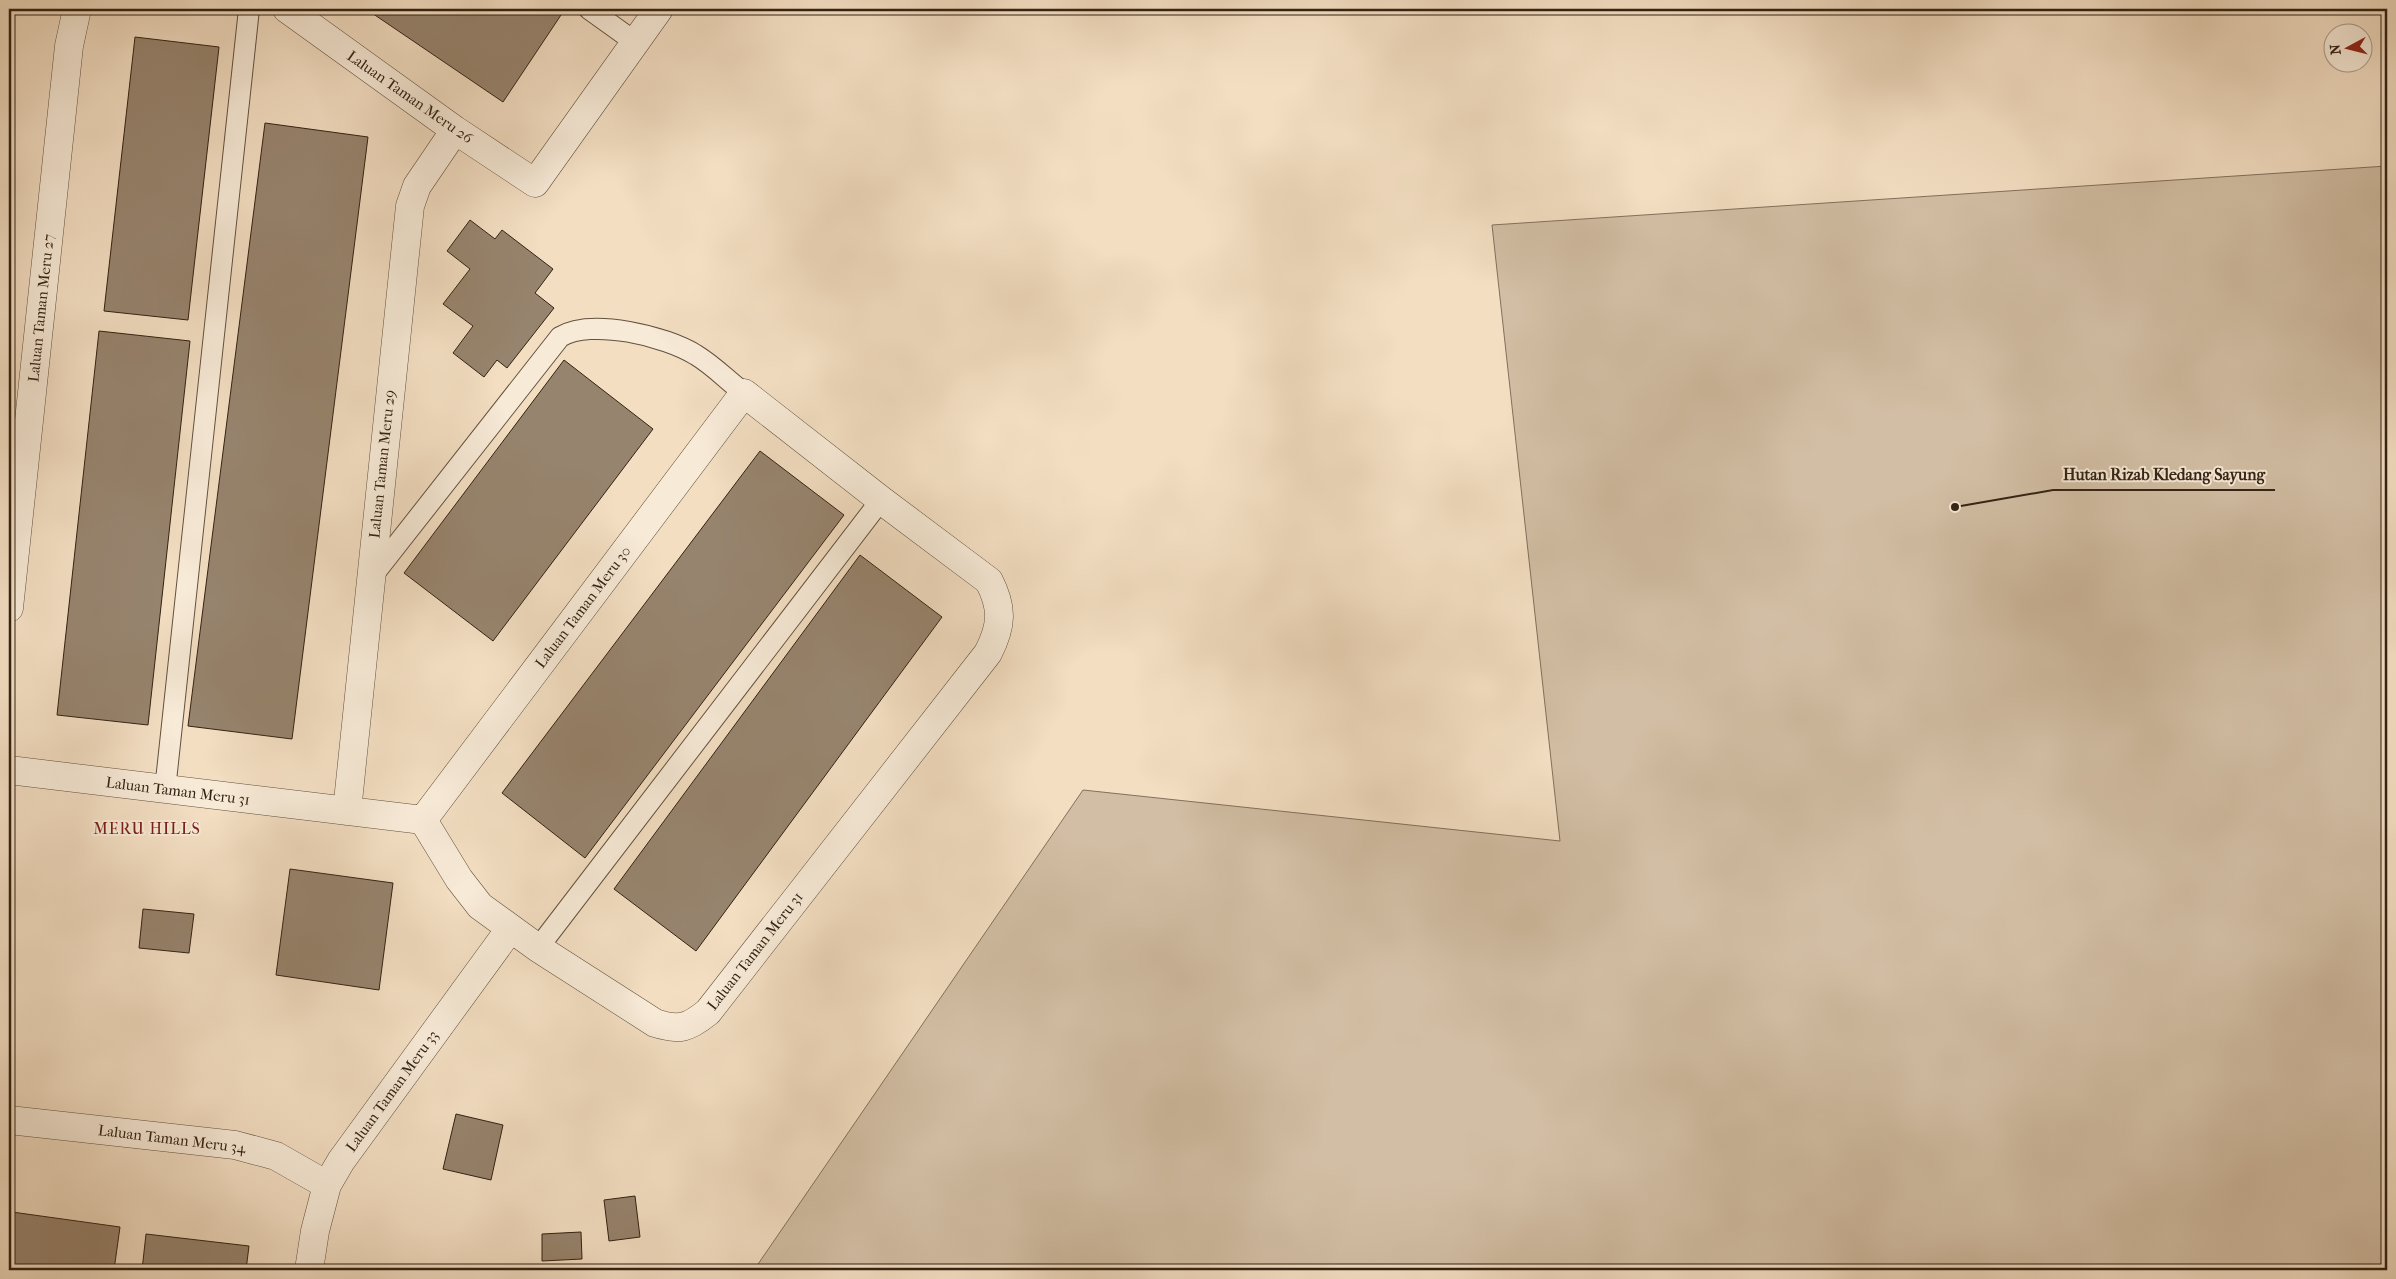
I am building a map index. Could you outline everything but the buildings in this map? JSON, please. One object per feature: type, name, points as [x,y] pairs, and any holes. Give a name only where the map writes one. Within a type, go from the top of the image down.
[{"type":"street","name":"Laluan Taman Meru 27","points":[[9,608],[69,46],[77,9]]},
{"type":"street","name":"Laluan Taman Meru 26","points":[[287,9],[455,130],[535,184],[635,42]]},
{"type":"street","points":[[635,42],[659,9]]},
{"type":"street","name":"Laluan Taman Meru 29","points":[[347,811],[410,206],[416,186],[455,130]]},
{"type":"street","points":[[744,393],[881,500]]},
{"type":"street","name":"Laluan Taman Meru 30","points":[[423,820],[744,393]]},
{"type":"street","name":"Laluan Taman Meru 31","points":[[9,770],[423,820],[459,879],[480,906],[538,948],[654,1023],[672,1028],[691,1026],[708,1012],[988,653],[997,636],[1000,615],[998,597],[989,581],[881,500]]},
{"type":"street","name":"Laluan Taman Meru 33","points":[[309,1270],[315,1231],[328,1185],[341,1161],[510,929]]},
{"type":"street","name":"Laluan Taman Meru 34","points":[[9,1120],[235,1145],[276,1156],[328,1185]]},
{"type":"lane","points":[[165,790],[249,9]]},
{"type":"lane","points":[[589,9],[635,42]]},
{"type":"lane","points":[[370,579],[560,336],[571,330],[585,328],[634,333],[667,341],[696,354],[744,393]]},
{"type":"lane","points":[[538,948],[881,500]]},
{"type":"shaded area","points":[[2387,166],[2387,1270],[754,1270],[1083,790],[1560,841],[1492,225]]},
{"type":"place","name":"Hutan Rizab Kledang Sayung","points":[[1955,507]]},
{"type":"district","name":"MERU HILLS","points":[[147,828]]}]
